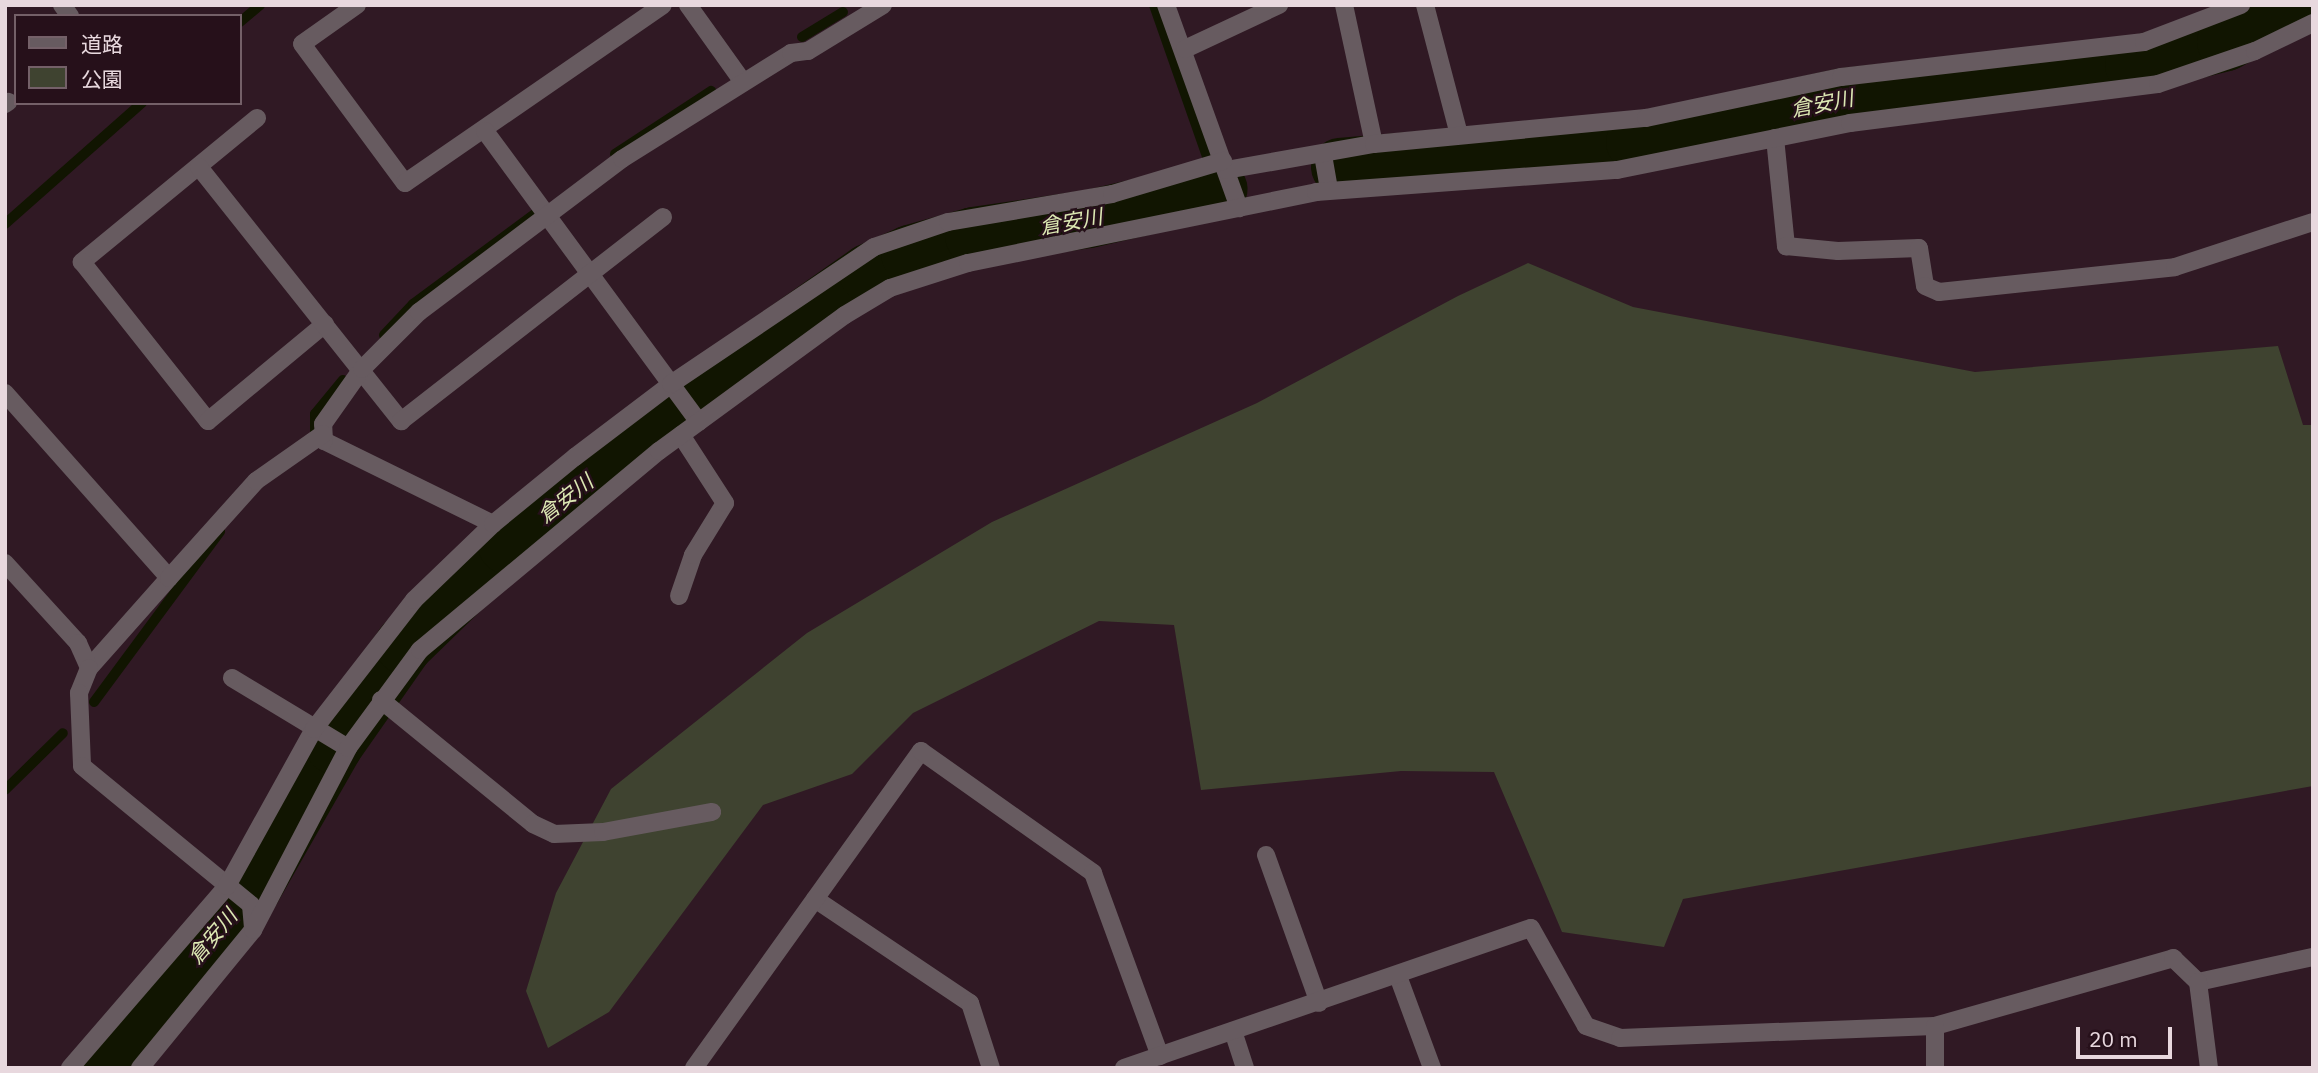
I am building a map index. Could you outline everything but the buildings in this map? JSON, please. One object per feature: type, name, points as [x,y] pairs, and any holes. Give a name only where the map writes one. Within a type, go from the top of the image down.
[{"type":"street","points":[[357,5],[302,44],[405,183],[485,131],[663,5]]},
{"type":"street","points":[[688,5],[743,82]]},
{"type":"street","points":[[1166,5],[1185,49],[1239,208]]},
{"type":"street","points":[[1185,49],[1279,5]]},
{"type":"street","points":[[1344,5],[1374,144]]},
{"type":"street","points":[[1425,5],[1459,135]]},
{"type":"street","points":[[79,1065],[227,886],[315,729],[415,600],[493,524],[674,388],[874,247],[948,222],[1112,194],[1224,166],[1323,155],[1374,144],[1595,126],[1841,77],[2144,42],[2241,5]]},
{"type":"street","points":[[253,930],[251,905],[82,766],[79,693],[89,668],[242,495],[318,436],[323,424],[362,369],[419,312],[545,211],[622,159],[743,82],[875,7]]},
{"type":"street","points":[[140,1068],[253,930],[347,748],[420,650],[536,550],[681,435],[695,416],[845,315],[916,277],[980,260],[1329,190],[1617,170],[1850,123],[2158,85],[2255,51],[2313,23]]},
{"type":"street","points":[[257,118],[82,262],[208,421],[325,324]]},
{"type":"street","points":[[485,131],[695,416]]},
{"type":"street","points":[[1775,138],[1786,246],[1838,251],[1919,248],[1925,286],[1938,292],[2175,267],[2313,222]]},
{"type":"street","points":[[1323,155],[1329,190]]},
{"type":"street","points":[[199,167],[401,421],[663,218]]},
{"type":"street","points":[[5,393],[169,578]]},
{"type":"street","points":[[678,596],[693,555],[725,503],[681,435]]},
{"type":"street","points":[[318,436],[493,524]]},
{"type":"street","points":[[5,563],[78,643],[89,668]]},
{"type":"street","points":[[232,677],[347,748]]},
{"type":"street","points":[[381,700],[533,824],[554,834],[603,832],[712,812]]},
{"type":"street","points":[[694,1068],[921,751],[1093,873],[1160,1056]]},
{"type":"street","points":[[1266,855],[1318,1003]]},
{"type":"street","points":[[815,899],[970,1003],[991,1068]]},
{"type":"street","points":[[1124,1068],[1398,976],[1531,928],[1586,1026],[1620,1038],[1935,1026],[2173,958],[2198,982],[2209,1068]]},
{"type":"street","points":[[2198,982],[2313,957]]},
{"type":"street","points":[[1398,976],[1432,1068]]},
{"type":"street","points":[[1935,1026],[1935,1068]]},
{"type":"street","points":[[1233,1031],[1245,1068]]},
{"type":"green space","points":[[1528,263],[1633,307],[1975,372],[2278,346],[2303,425],[2313,425],[2313,786],[1683,899],[1664,947],[1562,932],[1494,772],[1401,771],[1201,790],[1174,625],[1099,621],[913,713],[852,774],[763,805],[609,1012],[548,1048],[526,991],[556,893],[611,789],[807,633],[992,522],[1257,403],[1458,296]]},
{"type":"waterway","points":[[242,20],[260,5]]},
{"type":"waterway","points":[[1154,5],[1207,156]]},
{"type":"waterway","name":"倉安川","points":[[1340,167],[1635,142],[1843,97],[2134,65],[2226,42],[2295,5]]},
{"type":"waterway","points":[[802,37],[843,12]]},
{"type":"waterway","points":[[615,154],[711,91]]},
{"type":"waterway","points":[[5,224],[140,105]]},
{"type":"waterway","points":[[1212,179],[1215,190]]},
{"type":"waterway","name":"倉安川","points":[[100,1068],[252,889],[334,745],[404,645],[507,545],[706,387],[868,273],[910,254],[974,236],[1089,219],[1219,189]]},
{"type":"waterway","points":[[384,335],[413,304],[544,207]]},
{"type":"waterway","points":[[315,433],[315,414],[343,380]]},
{"type":"waterway","points":[[94,702],[220,532]]},
{"type":"waterway","points":[[496,537],[507,545]]},
{"type":"waterway","points":[[5,790],[63,733]]}]
